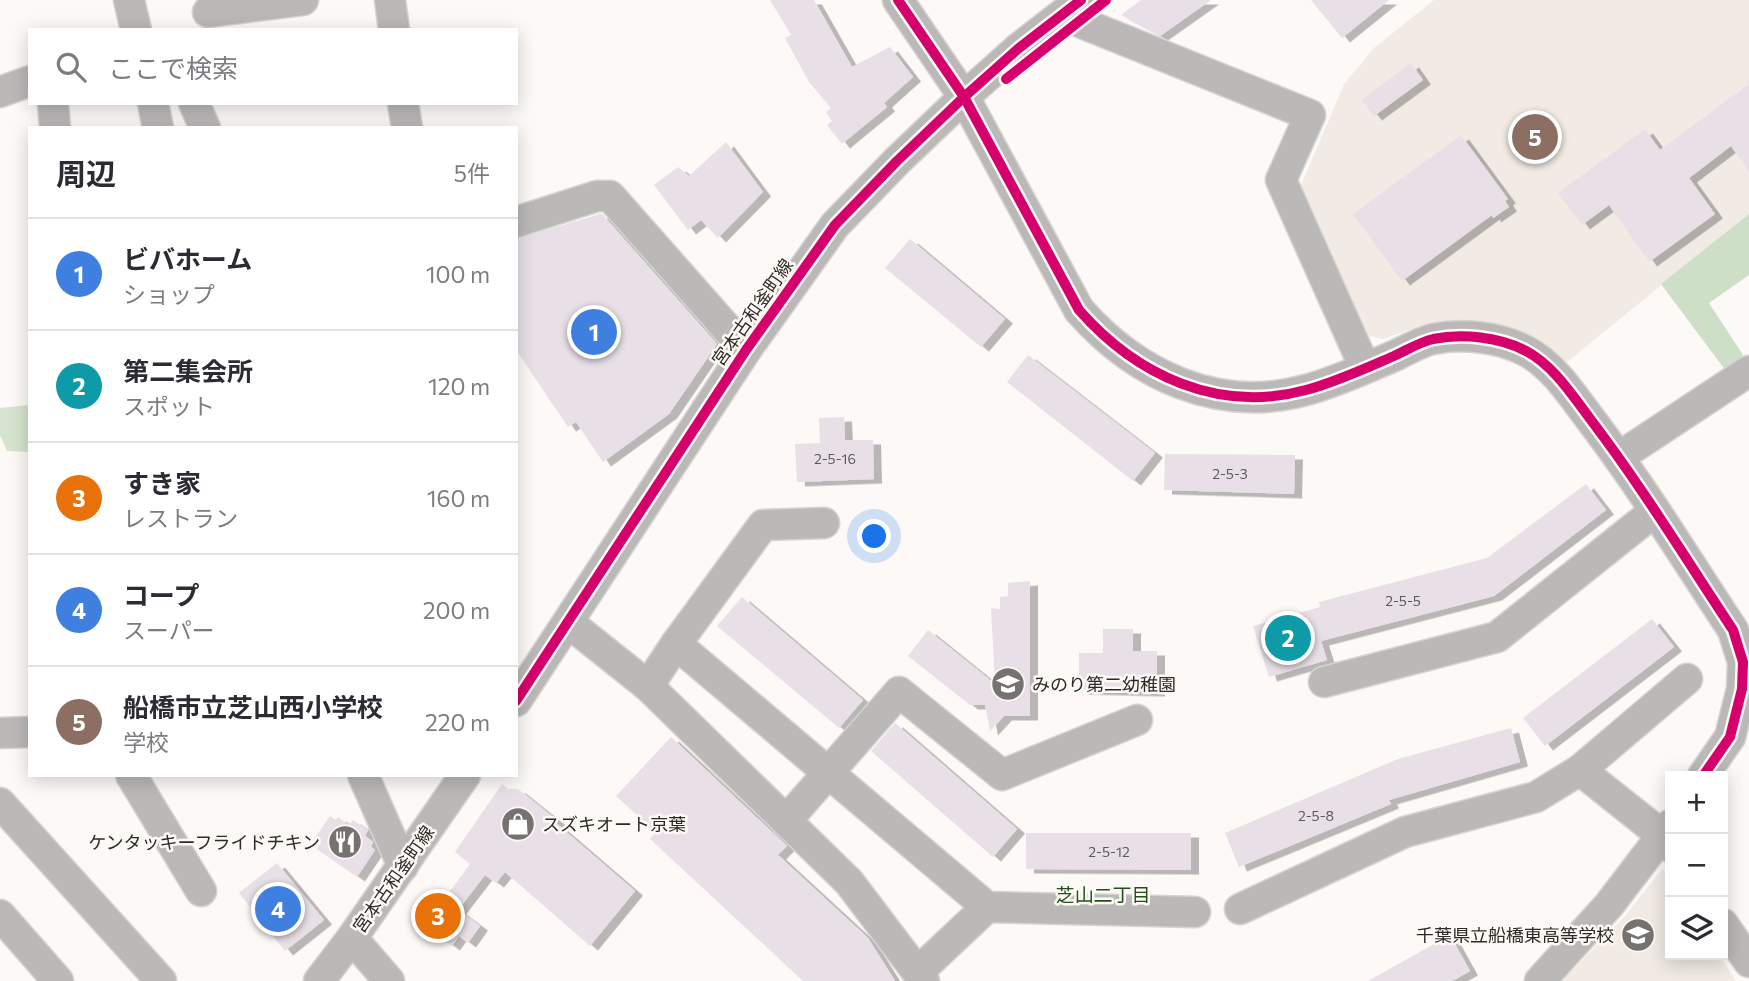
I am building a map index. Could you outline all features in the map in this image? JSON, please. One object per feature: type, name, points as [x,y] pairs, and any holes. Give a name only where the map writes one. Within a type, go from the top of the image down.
[{"type":"street","points":[[129,0],[136,28]]},
{"type":"street","points":[[208,12],[303,0]]},
{"type":"street","points":[[390,0],[394,28]]},
{"type":"street","points":[[898,0],[964,97],[1079,310],[1097,330],[1133,360],[1177,383],[1220,394],[1266,396],[1305,390],[1432,339],[1466,337],[1507,344],[1533,355],[1560,379],[1619,457],[1733,630],[1746,671],[1730,737],[1706,771]]},
{"type":"street","points":[[1072,8],[1310,116],[1280,180],[1365,368]]},
{"type":"street","name":"宮本古和釜町線","points":[[518,698],[746,350],[835,225],[964,97],[1019,48],[1072,8]]},
{"type":"street","points":[[0,92],[28,82]]},
{"type":"street","points":[[53,105],[55,126]]},
{"type":"street","points":[[153,105],[158,126]]},
{"type":"street","points":[[195,105],[204,126]]},
{"type":"street","points":[[403,105],[407,126]]},
{"type":"street","points":[[518,221],[597,196],[610,196],[746,350]]},
{"type":"street","points":[[1619,457],[1749,371]]},
{"type":"street","points":[[1324,682],[1497,637],[1655,511]]},
{"type":"street","points":[[648,686],[763,525],[824,523]]},
{"type":"street","points":[[569,623],[648,686],[849,882],[921,976],[986,907]]},
{"type":"street","points":[[676,644],[986,907],[1195,912]]},
{"type":"street","points":[[1240,909],[1405,832],[1536,797],[1580,770],[1687,679]]},
{"type":"street","points":[[786,821],[899,692],[1002,775],[1137,720]]},
{"type":"street","points":[[0,733],[28,732]]},
{"type":"street","points":[[1580,770],[1665,834]]},
{"type":"street","points":[[132,777],[201,891]]},
{"type":"street","points":[[364,777],[403,866]]},
{"type":"street","name":"宮本古和釜町線","points":[[318,981],[352,938],[464,777]]},
{"type":"street","points":[[0,803],[161,981]]},
{"type":"street","points":[[1540,981],[1665,840]]},
{"type":"street","points":[[0,915],[42,976]]},
{"type":"street","points":[[1728,931],[1749,962]]},
{"type":"street","points":[[352,938],[389,981]]},
{"type":"shaded area","points":[[1434,0],[1749,0],[1749,214],[1567,362],[1544,343],[1510,328],[1486,323],[1428,323],[1383,339],[1365,335],[1299,190],[1344,84],[1374,48]]},
{"type":"shaded area","name":"千葉県立船橋東高等学校","points":[[1662,869],[1665,874],[1665,960],[1722,960],[1736,981],[1562,981],[1626,915]]},
{"type":"green space","points":[[1749,214],[1749,275],[1709,303],[1743,355],[1726,371],[1661,284]]},
{"type":"green space","points":[[28,405],[28,452],[7,451],[0,435],[0,408]]},
{"type":"building","points":[[770,0],[814,0],[852,67],[890,47],[913,77],[884,103],[887,107],[842,144],[827,125],[832,121],[826,112],[831,108],[809,82],[785,38],[791,35]]},
{"type":"building","points":[[1141,0],[1211,0],[1160,36],[1121,15]]},
{"type":"building","points":[[1311,0],[1389,0],[1342,38]]},
{"type":"building","points":[[1411,63],[1423,80],[1374,116],[1361,100]]},
{"type":"building","points":[[1749,84],[1749,172],[1731,146],[1689,178],[1715,214],[1649,262],[1609,205],[1582,225],[1558,193],[1645,129],[1660,150]]},
{"type":"building","points":[[1461,135],[1508,199],[1505,201],[1509,207],[1493,218],[1492,215],[1402,281],[1353,214]]},
{"type":"building","points":[[726,142],[763,192],[718,238],[701,220],[688,230],[654,185],[678,167],[689,176]]},
{"type":"building","points":[[602,214],[717,344],[669,414],[603,462],[576,422],[568,427],[518,353],[518,238]]},
{"type":"building","points":[[910,239],[1005,319],[981,347],[885,268]]},
{"type":"building","points":[[1028,355],[1155,453],[1133,481],[1007,382]]},
{"type":"building","points":[[844,417],[845,440],[873,440],[874,479],[797,482],[795,444],[820,443],[819,418]]},
{"type":"building","points":[[1165,454],[1295,455],[1294,494],[1164,490]]},
{"type":"building","points":[[1586,484],[1606,510],[1494,596],[1321,641],[1327,660],[1269,677],[1253,626],[1320,607],[1319,602],[1487,558]]},
{"type":"building","points":[[1030,581],[1030,716],[1004,716],[990,731],[985,705],[970,705],[908,656],[928,630],[995,684],[991,608],[1000,609],[1000,597],[1008,596],[1008,583]]},
{"type":"building","points":[[742,597],[863,700],[839,728],[717,626]]},
{"type":"building","points":[[1652,619],[1674,647],[1545,746],[1523,718]]},
{"type":"building","points":[[1103,629],[1133,629],[1133,651],[1157,651],[1157,692],[1079,690],[1079,653],[1103,653]]},
{"type":"building","points":[[895,723],[1017,829],[993,857],[871,751]]},
{"type":"building","points":[[1511,728],[1520,762],[1389,800],[1391,804],[1239,867],[1225,833],[1398,759]]},
{"type":"building","points":[[671,737],[787,846],[778,855],[868,938],[895,981],[803,981],[650,839],[656,832],[616,796]]},
{"type":"building","points":[[502,784],[508,789],[518,789],[558,821],[556,823],[635,891],[590,946],[505,872],[496,883],[485,875],[458,910],[480,926],[468,943],[459,936],[452,946],[412,917],[433,889],[445,898],[470,864],[455,852]]},
{"type":"building","points":[[330,816],[336,820],[338,817],[349,825],[353,820],[368,830],[365,836],[373,842],[371,847],[375,850],[357,877],[317,849],[321,843],[314,839]]},
{"type":"building","points":[[1026,833],[1191,833],[1191,870],[1026,869]]},
{"type":"building","points":[[277,863],[324,920],[285,951],[239,893]]},
{"type":"building","points":[[1450,935],[1470,971],[1452,981],[1368,981]]},
{"type":"cycle path","points":[[898,0],[964,97],[1079,310],[1126,353],[1153,370],[1181,383],[1211,392],[1241,397],[1273,396],[1328,383],[1428,340],[1456,336],[1493,339],[1516,346],[1536,357],[1554,373],[1628,471],[1733,630],[1743,662],[1742,689],[1730,737],[1706,771]]},
{"type":"cycle path","points":[[518,698],[746,350],[835,225],[964,97],[1019,48],[1081,0]]},
{"type":"cycle path","points":[[1006,79],[1106,0]]},
{"type":"place","name":"船橋市立芝山西小学校","points":[[1535,137]]},
{"type":"place","name":"ビバホーム","points":[[594,332]]},
{"type":"place","name":"第二集会所","points":[[1288,638]]},
{"type":"place","name":"みのり第二幼稚園","points":[[1008,684]]},
{"type":"place","name":"スズキオート京葉","points":[[518,824]]},
{"type":"place","name":"ケンタッキーフライドチキン","points":[[345,842]]},
{"type":"place","name":"コープ","points":[[278,909]]},
{"type":"place","name":"すき家","points":[[438,916]]},
{"type":"place","name":"千葉県立船橋東高等学校","points":[[1638,935]]},
{"type":"district","name":"芝山二丁目","points":[[1103,894]]}]
